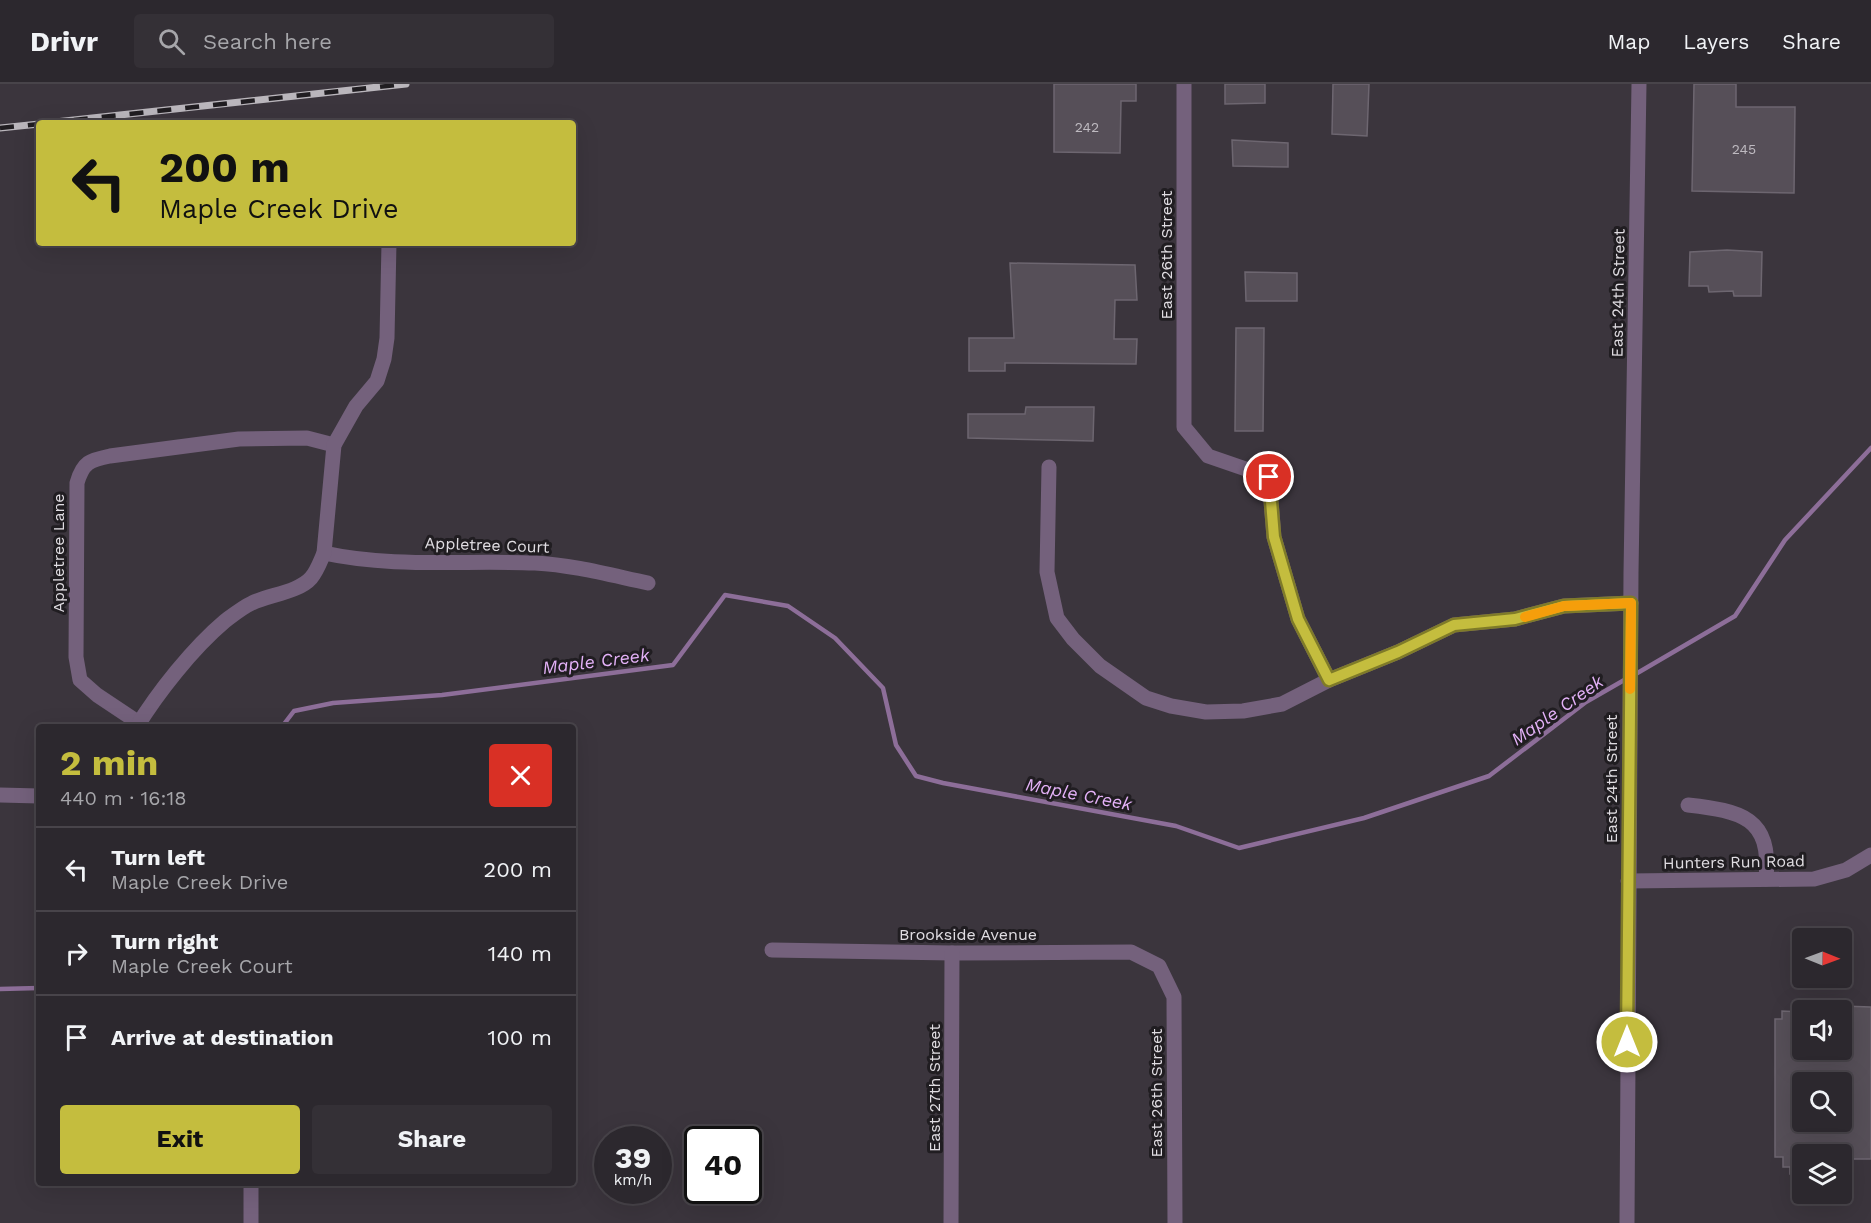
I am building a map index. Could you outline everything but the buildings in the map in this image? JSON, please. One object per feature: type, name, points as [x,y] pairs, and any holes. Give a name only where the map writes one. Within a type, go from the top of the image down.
[{"type":"street","name":"East 26th Street","points":[[1184,84],[1184,427],[1208,456],[1269,477],[1274,537],[1298,619],[1329,680]]},
{"type":"street","name":"East 24th Street","points":[[1627,1223],[1628,881],[1639,84]]},
{"type":"street","points":[[138,724],[200,645],[225,621],[251,603],[297,587],[310,580],[317,569],[324,553],[334,445],[356,406],[377,381],[384,359],[387,338],[389,246]]},
{"type":"street","name":"Appletree Lane","points":[[136,724],[80,680],[76,657],[77,483],[80,471],[90,460],[239,439],[307,438],[334,445]]},
{"type":"street","points":[[1048,467],[1047,572],[1057,618],[1072,639],[1100,666],[1146,699],[1206,712],[1243,711],[1282,704],[1329,680],[1398,652],[1454,625],[1515,619],[1564,606],[1631,603]]},
{"type":"street","name":"Appletree Court","points":[[324,553],[355,560],[536,564],[581,568],[648,583]]},
{"type":"street","points":[[0,795],[36,796]]},
{"type":"street","points":[[1688,806],[1722,809],[1744,816],[1755,826],[1764,840],[1768,857],[1766,879]]},
{"type":"street","name":"Hunters Run Road","points":[[1628,881],[1814,879],[1846,870],[1871,855]]},
{"type":"street","name":"Brookside Avenue","points":[[772,950],[952,953],[1131,952],[1159,966]]},
{"type":"street","name":"East 27th Street","points":[[951,1223],[952,953]]},
{"type":"street","name":"East 26th Street","points":[[1159,966],[1174,997],[1175,1223]]},
{"type":"street","points":[[250,1223],[251,1186]]},
{"type":"waterway","name":"Maple Creek","points":[[1634,675],[1735,616],[1785,540],[1871,448]]},
{"type":"waterway","name":"Maple Creek","points":[[284,724],[294,711],[333,703],[442,695],[673,665],[725,595],[788,606],[835,638],[883,688],[896,745],[916,776],[1176,826],[1239,848],[1364,818],[1489,776],[1586,702],[1626,679]]},
{"type":"waterway","name":"Maple Creek","points":[[0,989],[36,988]]},
{"type":"railway","points":[[74,120],[406,84]]},
{"type":"railway","points":[[0,128],[36,124]]},
{"type":"slow traffic","points":[[1525,617],[1564,606],[1631,603],[1630,689]]},
{"type":"route","points":[[1269,477],[1274,537],[1298,619],[1329,680],[1398,652],[1454,625],[1515,619],[1564,606],[1631,603],[1627,1042]]}]
